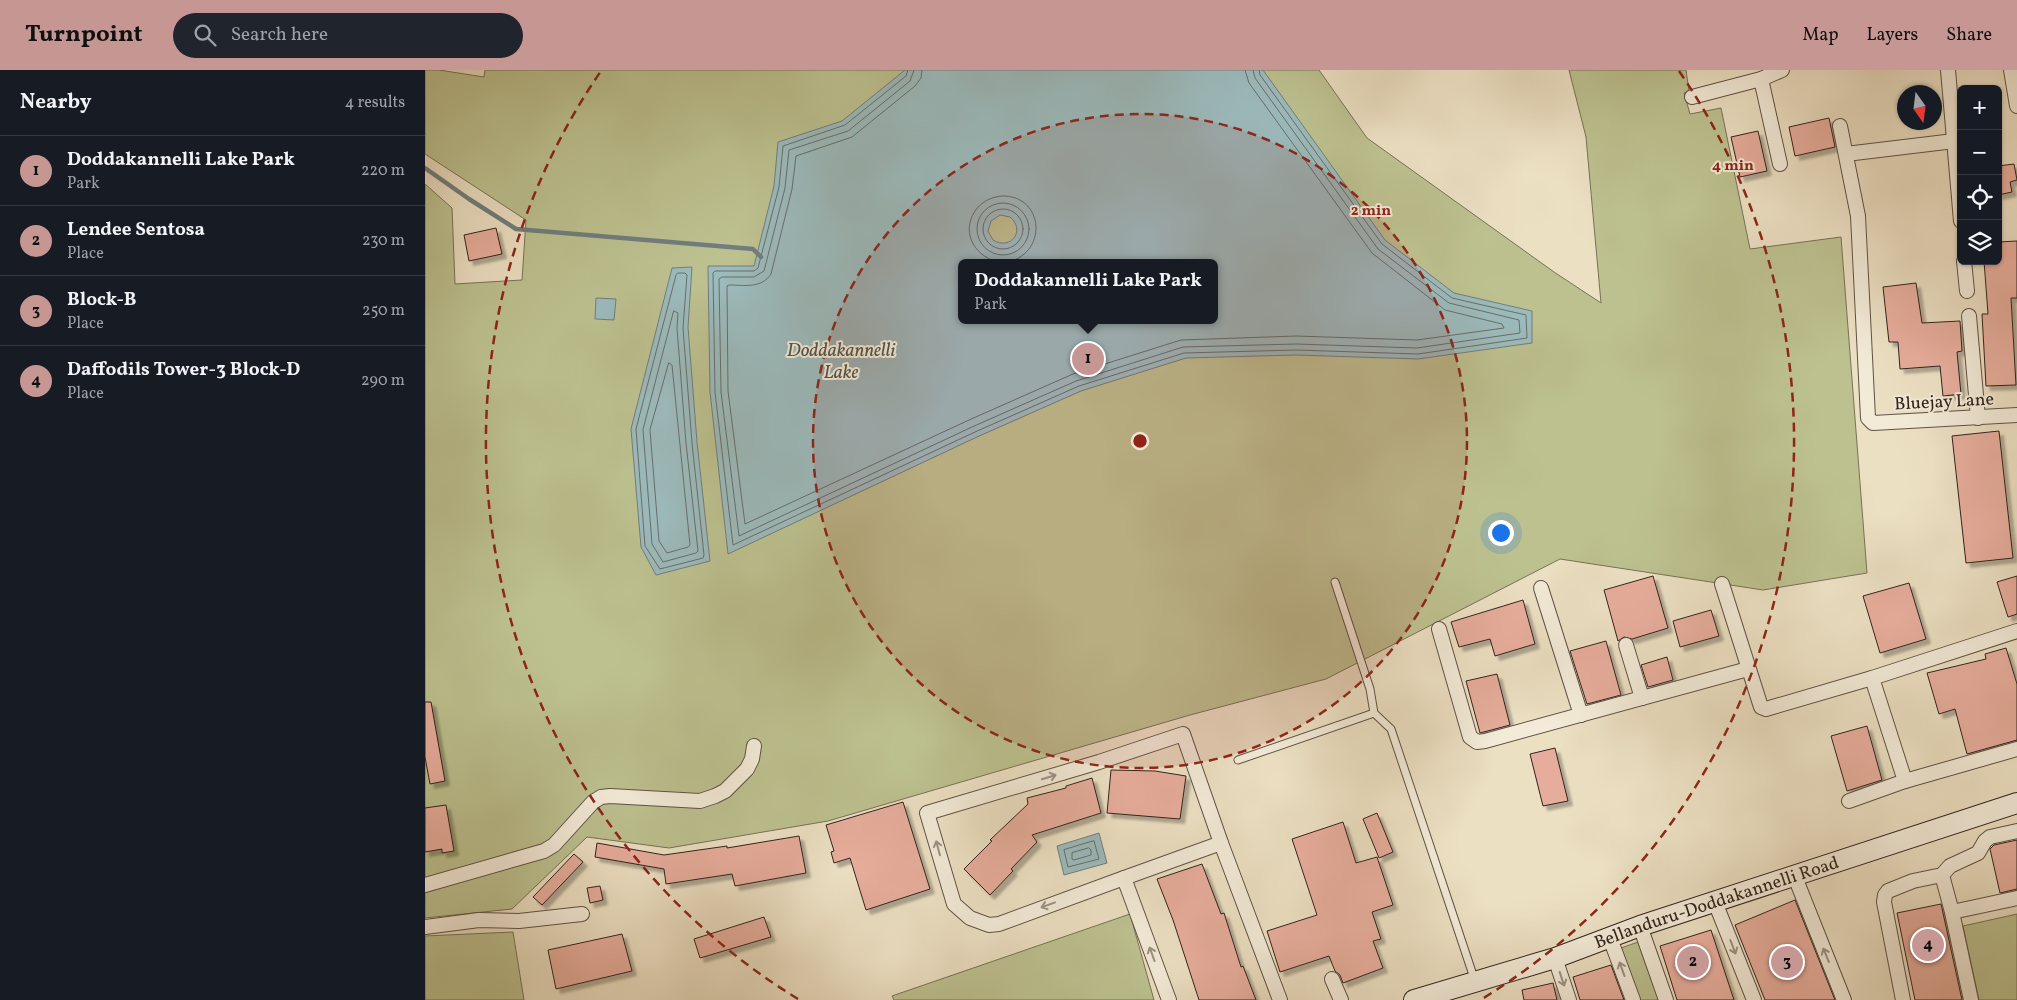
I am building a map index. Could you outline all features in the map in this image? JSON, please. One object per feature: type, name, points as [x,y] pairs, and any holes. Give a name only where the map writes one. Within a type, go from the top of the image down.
[{"type":"street","points":[[1692,97],[1761,79],[1779,70]]},
{"type":"street","points":[[1948,70],[1961,220]]},
{"type":"street","points":[[2011,70],[2017,106]]},
{"type":"street","points":[[1761,79],[1780,164]]},
{"type":"street","points":[[1840,126],[1846,154],[1954,141]]},
{"type":"street","name":"Bluejay Lane","points":[[1846,154],[1859,216],[1868,418],[1873,423],[2017,415]]},
{"type":"street","points":[[1964,265],[1967,291]]},
{"type":"street","points":[[1969,316],[1978,418]]},
{"type":"street","points":[[1722,584],[1761,707],[1766,709],[1872,678],[2017,631]]},
{"type":"street","points":[[1541,588],[1581,715]]},
{"type":"street","points":[[1439,629],[1470,737],[1477,742],[1748,669]]},
{"type":"street","points":[[1627,646],[1642,698]]},
{"type":"street","points":[[1872,678],[1905,781]]},
{"type":"street","points":[[1221,844],[999,924],[989,925],[970,918],[954,904],[927,813],[1099,762],[1183,734],[1221,844],[1279,1000]]},
{"type":"street","points":[[425,885],[544,852],[554,845],[593,802],[601,797],[700,801],[715,796],[725,791],[747,769],[752,759],[754,746]]},
{"type":"street","points":[[1849,801],[1905,781],[2017,749]]},
{"type":"street","name":"Bellanduru-Doddakannelli Road","points":[[1414,1000],[1555,958],[1640,926],[2017,803]]},
{"type":"street","points":[[1903,1000],[1884,902],[1885,895],[1888,891],[1913,881],[1942,875],[1950,866],[1978,853],[1985,841],[1991,837],[2017,831]]},
{"type":"street","points":[[1942,875],[1971,1000]]},
{"type":"street","points":[[1795,877],[1844,1000]]},
{"type":"street","points":[[1124,878],[1169,1000]]},
{"type":"street","points":[[1952,912],[2017,898]]},
{"type":"street","points":[[1715,902],[1754,1000]]},
{"type":"street","points":[[425,927],[479,920],[519,921],[582,914]]},
{"type":"street","points":[[1640,926],[1666,1000]]},
{"type":"street","points":[[1610,938],[1633,1000]]},
{"type":"street","points":[[1555,958],[1569,1000]]},
{"type":"street","points":[[1332,979],[1341,1000]]},
{"type":"lane","points":[[1335,582],[1370,689],[1374,713],[1391,729],[1475,981]]},
{"type":"lane","points":[[1238,760],[1374,713]]},
{"type":"green space","points":[[425,70],[439,70],[484,77],[485,70],[1319,70],[1367,138],[1554,272],[1601,303],[1586,137],[1569,70],[1686,70],[1689,91],[1684,93],[1690,114],[1721,108],[1750,249],[1841,237],[1867,573],[1763,590],[1560,559],[1326,679],[1190,715],[828,821],[669,848],[587,837],[512,909],[425,918],[425,184],[452,208],[455,284],[522,280],[526,220],[425,154]]},
{"type":"green space","points":[[1130,914],[1154,1000],[894,1000],[892,996]]},
{"type":"green space","points":[[2017,914],[2017,1000],[1979,1000],[1963,926]]},
{"type":"green space","points":[[513,932],[524,1000],[425,1000],[425,936]]},
{"type":"green space","points":[[1641,941],[1663,1000],[1640,1000],[1621,948]]},
{"type":"water","name":"Doddakannelli Lake","points":[[905,70],[1263,70],[1385,240],[1454,293],[1532,311],[1532,343],[1418,359],[1296,355],[1186,358],[1081,391],[977,437],[728,554],[710,392],[708,266],[754,266],[774,186],[778,142],[842,121]],"holes":[[[1000,215],[1010,217],[1015,222],[1017,228],[1014,238],[1005,243],[993,240],[988,231],[991,221]]]},
{"type":"water","points":[[692,267],[688,327],[697,442],[710,561],[656,575],[641,547],[631,429],[672,268]]},
{"type":"water","points":[[596,298],[616,299],[614,320],[595,319]]},
{"type":"water","points":[[1099,833],[1107,863],[1064,875],[1057,846]]},
{"type":"building","points":[[1829,118],[1835,147],[1795,156],[1789,127]]},
{"type":"building","points":[[1758,131],[1767,171],[1740,177],[1731,137]]},
{"type":"building","points":[[2014,164],[2017,180],[2010,182],[2012,192],[2002,194],[2002,175],[2002,166]]},
{"type":"building","points":[[496,228],[502,254],[469,261],[464,235]]},
{"type":"building","points":[[2017,241],[2017,298],[2011,298],[2016,385],[1986,386],[1982,314],[1988,314],[1984,265],[2002,265],[2002,242]]},
{"type":"building","points":[[1916,283],[1922,323],[1960,321],[1962,351],[1957,352],[1961,394],[1943,396],[1940,366],[1900,369],[1898,342],[1889,342],[1883,287]]},
{"type":"building","points":[[1999,431],[2013,558],[1966,563],[1952,436]]},
{"type":"building","points":[[1653,576],[1668,628],[1632,639],[1624,637],[1618,641],[1604,590]]},
{"type":"building","points":[[2017,576],[2017,614],[2008,617],[1997,582]]},
{"type":"building","points":[[1909,583],[1926,639],[1880,653],[1863,596]]},
{"type":"building","points":[[1523,600],[1535,644],[1495,656],[1490,639],[1459,647],[1451,622]]},
{"type":"building","points":[[1711,610],[1719,636],[1680,647],[1673,621]]},
{"type":"building","points":[[1606,641],[1621,695],[1587,704],[1570,651]]},
{"type":"building","points":[[2006,648],[2017,684],[2017,740],[1967,754],[1955,709],[1939,714],[1927,673],[1986,659],[1985,654]]},
{"type":"building","points":[[1667,657],[1673,680],[1648,687],[1641,665]]},
{"type":"building","points":[[1497,674],[1510,725],[1480,733],[1466,681]]},
{"type":"building","points":[[425,702],[431,702],[445,781],[430,784],[425,757]]},
{"type":"building","points":[[1867,726],[1882,780],[1847,791],[1831,736]]},
{"type":"building","points":[[1555,748],[1568,801],[1543,806],[1530,754]]},
{"type":"building","points":[[1111,770],[1155,771],[1186,776],[1180,819],[1107,813]]},
{"type":"building","points":[[1092,778],[1101,813],[1032,835],[1037,842],[1011,869],[1013,871],[990,895],[964,869],[992,841],[990,840],[1028,804],[1027,798],[1066,788],[1066,786]]},
{"type":"building","points":[[903,802],[930,889],[866,910],[850,858],[834,863],[831,852],[834,851],[826,825]]},
{"type":"building","points":[[446,805],[454,851],[442,853],[442,849],[425,852],[425,808]]},
{"type":"building","points":[[1377,813],[1393,852],[1379,858],[1363,819]]},
{"type":"building","points":[[1343,822],[1356,863],[1377,857],[1393,905],[1372,912],[1381,939],[1373,941],[1383,968],[1343,983],[1340,975],[1335,971],[1329,956],[1280,972],[1267,931],[1317,915],[1292,839]]},
{"type":"building","points":[[799,836],[806,873],[735,886],[732,874],[666,884],[664,869],[595,857],[597,843],[664,855],[727,846],[727,848]]},
{"type":"building","points":[[2017,840],[2017,889],[2000,893],[1990,849],[1994,845]]},
{"type":"building","points":[[574,854],[583,862],[542,905],[533,897]]},
{"type":"building","points":[[1202,864],[1221,914],[1224,913],[1241,967],[1243,966],[1256,1000],[1199,1000],[1173,920],[1157,879]]},
{"type":"building","points":[[600,886],[603,900],[590,903],[587,888]]},
{"type":"building","points":[[1795,900],[1835,1000],[1765,1000],[1735,925]]},
{"type":"building","points":[[1941,904],[1962,1000],[1915,1000],[1897,913]]},
{"type":"building","points":[[764,917],[771,937],[700,958],[694,939]]},
{"type":"building","points":[[1711,930],[1734,1000],[1677,1000],[1660,946]]},
{"type":"building","points":[[622,934],[632,971],[556,989],[548,950]]},
{"type":"building","points":[[1611,965],[1624,1000],[1580,1000],[1573,977]]},
{"type":"building","points":[[1553,983],[1557,1000],[1524,1000],[1522,990]]},
{"type":"waterway","points":[[425,168],[516,229],[753,249],[761,257]]},
{"type":"place","name":"Doddakannelli Lake Park","points":[[1088,359]]},
{"type":"place","name":"Daffodils Tower-3 Block-D","points":[[1928,945]]},
{"type":"place","name":"Lendee Sentosa","points":[[1693,962]]},
{"type":"place","name":"Block-B","points":[[1787,962]]}]
